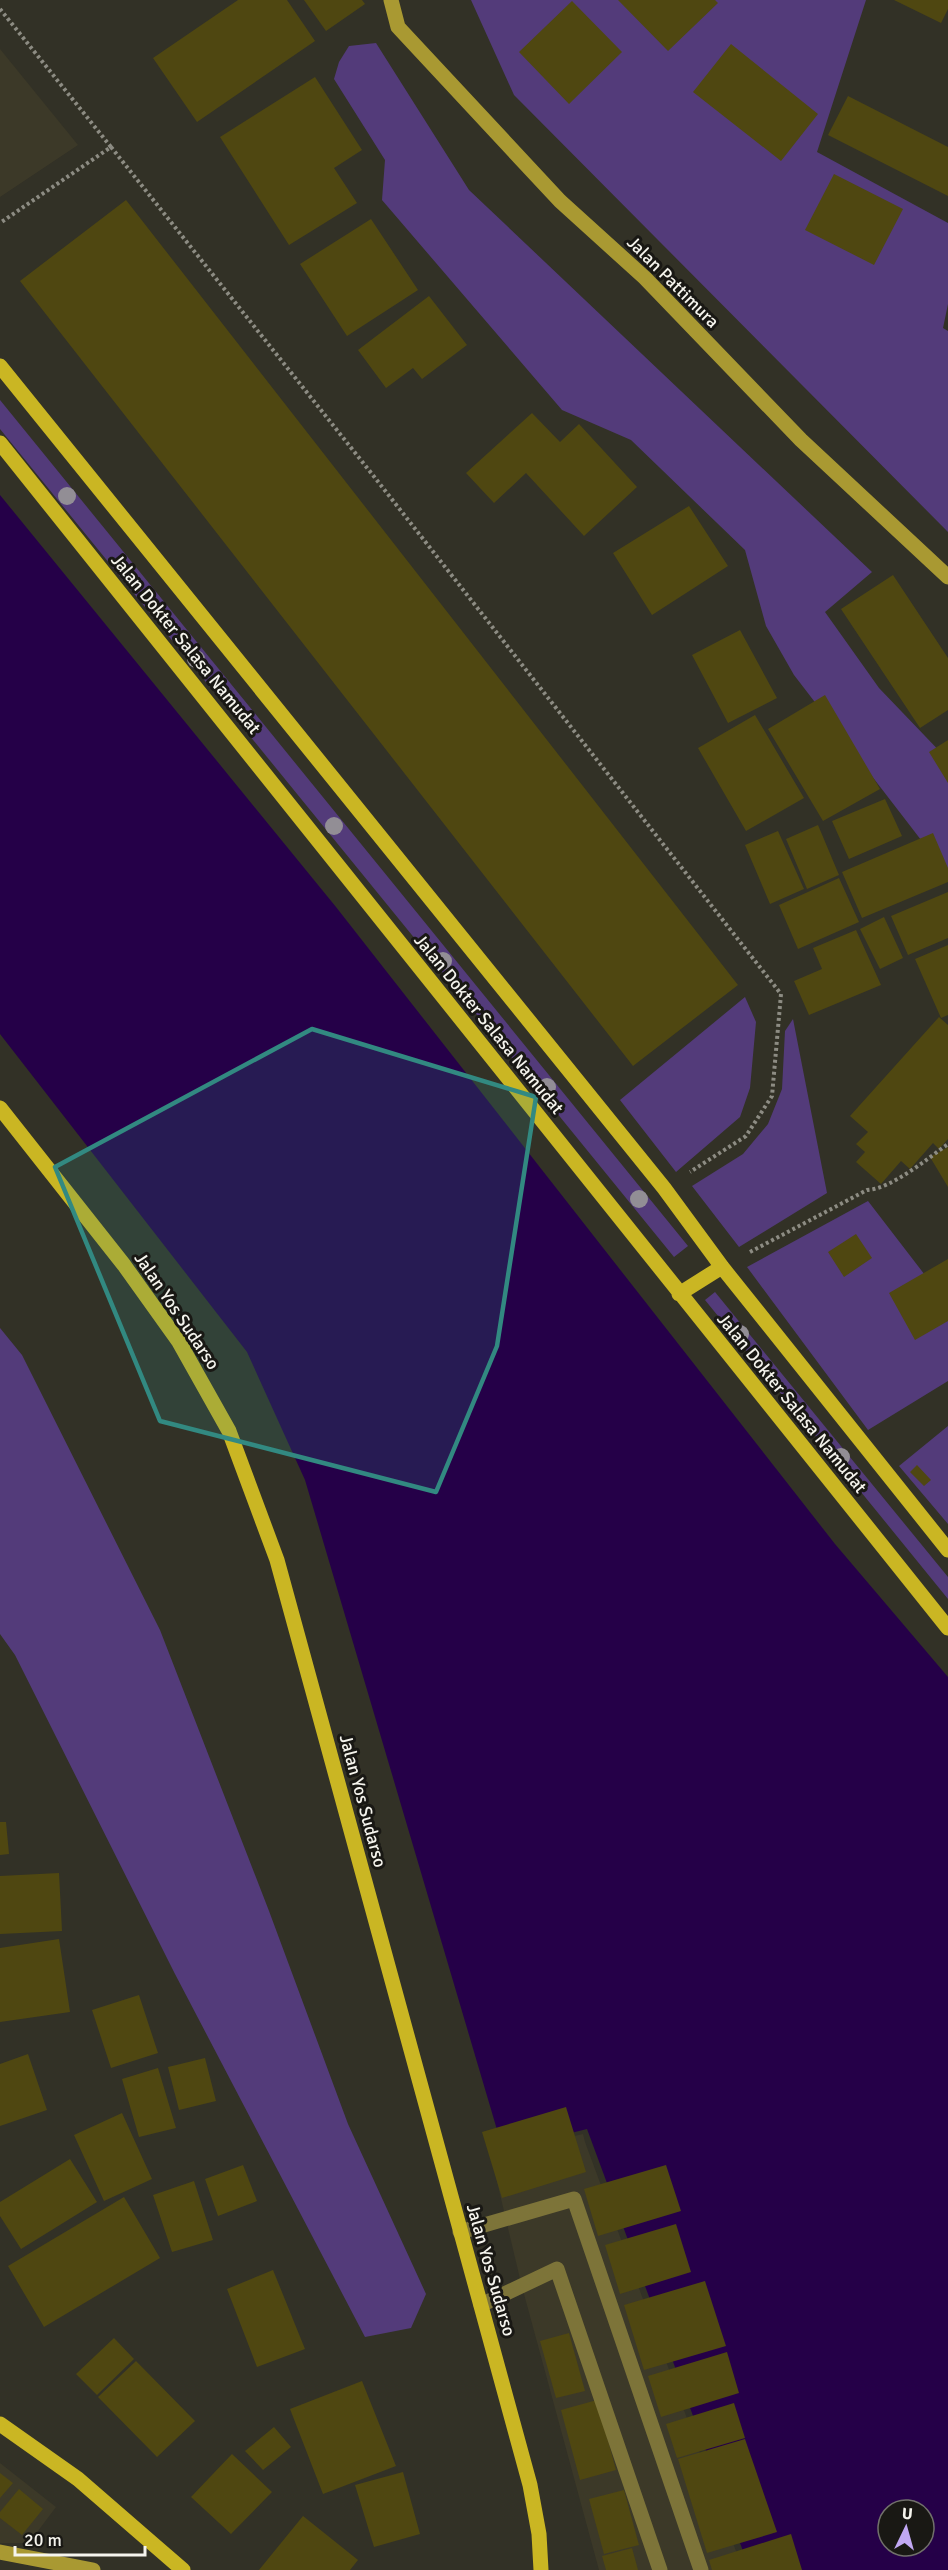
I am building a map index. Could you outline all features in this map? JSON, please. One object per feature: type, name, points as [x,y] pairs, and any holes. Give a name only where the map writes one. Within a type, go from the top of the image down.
[{"type":"main road","name":"Jalan Pattimura","points":[[391,0],[398,27],[560,201],[645,278],[801,440],[948,577]]},
{"type":"main road","name":"Jalan Dokter Salasa Namudat","points":[[0,366],[664,1188],[722,1267],[948,1550]]},
{"type":"main road","name":"Jalan Dokter Salasa Namudat","points":[[0,443],[948,1628]]},
{"type":"main road","name":"Jalan Yos Sudarso","points":[[0,1108],[124,1265],[179,1342],[229,1431],[277,1560],[530,2485],[539,2534],[541,2570]]},
{"type":"main road","points":[[679,1294],[722,1267]]},
{"type":"main road","points":[[0,2424],[78,2479],[183,2570]]},
{"type":"main road","points":[[0,2552],[93,2570]]},
{"type":"street","points":[[460,2232],[574,2199],[701,2570]]},
{"type":"street","points":[[481,2304],[557,2269],[660,2570]]},
{"type":"path","points":[[0,9],[372,474],[781,994],[772,1096],[746,1136],[664,1188]]},
{"type":"path","points":[[0,223],[111,147]]},
{"type":"path","points":[[722,1267],[867,1190],[878,1189],[896,1180],[948,1144]]},
{"type":"highlighted area","points":[[312,1029],[536,1097],[497,1346],[436,1492],[160,1421],[55,1167]]},
{"type":"shaded area","points":[[471,0],[866,0],[817,152],[948,223],[948,304],[943,328],[948,331],[948,532],[514,95]]},
{"type":"shaded area","points":[[376,43],[469,190],[872,572],[825,612],[879,688],[948,760],[948,875],[794,675],[766,626],[745,550],[631,440],[562,410],[382,200],[385,160],[334,79],[339,62],[349,46]]},
{"type":"shaded area","points":[[0,49],[78,145],[0,197]]},
{"type":"shaded area","points":[[0,400],[688,1246],[674,1257],[0,429]]},
{"type":"shaded area","points":[[0,495],[336,907],[835,1544],[948,1677],[948,2570],[750,2570],[587,2129],[503,2150],[305,1480],[247,1352],[0,1034]]},
{"type":"shaded area","points":[[745,997],[756,1022],[750,1088],[740,1117],[676,1172],[620,1100]]},
{"type":"shaded area","points":[[793,1019],[827,1193],[739,1247],[692,1186],[743,1154],[768,1124],[782,1089],[785,1031]]},
{"type":"shaded area","points":[[868,1201],[948,1305],[948,1381],[868,1430],[747,1267]]},
{"type":"shaded area","points":[[715,1292],[948,1577],[948,1599],[705,1300]]},
{"type":"shaded area","points":[[0,1328],[22,1355],[160,1630],[269,1911],[348,2124],[426,2294],[411,2328],[365,2337],[175,1974],[15,1655],[0,1634]]},
{"type":"shaded area","points":[[948,1426],[948,1524],[899,1466]]},
{"type":"shaded area","points":[[583,2134],[743,2570],[599,2570],[521,2283],[491,2156]]},
{"type":"shaded area","points":[[0,2463],[56,2507],[29,2543],[0,2543]]},
{"type":"building","points":[[238,0],[287,0],[315,41],[197,122],[153,58]]},
{"type":"building","points":[[304,0],[362,0],[365,4],[326,31]]},
{"type":"building","points":[[618,0],[715,0],[718,3],[668,51]]},
{"type":"building","points":[[894,0],[948,0],[948,9],[941,23]]},
{"type":"building","points":[[572,1],[622,52],[569,104],[519,52]]},
{"type":"building","points":[[731,44],[818,114],[781,161],[693,92]]},
{"type":"building","points":[[315,77],[362,150],[334,168],[357,203],[289,245],[220,137]]},
{"type":"building","points":[[848,96],[948,147],[948,196],[828,135]]},
{"type":"building","points":[[834,174],[903,209],[874,265],[805,230]]},
{"type":"building","points":[[126,200],[738,985],[633,1066],[20,281]]},
{"type":"building","points":[[371,219],[418,290],[347,336],[300,264]]},
{"type":"building","points":[[429,296],[467,345],[422,379],[413,368],[386,388],[358,350]]},
{"type":"building","points":[[532,413],[560,442],[579,424],[637,487],[584,536],[526,473],[494,503],[466,473]]},
{"type":"building","points":[[689,506],[728,566],[652,615],[613,553]]},
{"type":"building","points":[[893,575],[948,658],[948,710],[920,728],[841,609]]},
{"type":"building","points":[[740,630],[777,698],[728,723],[692,655]]},
{"type":"building","points":[[825,695],[880,789],[823,821],[768,729]]},
{"type":"building","points":[[755,715],[804,798],[746,831],[698,748]]},
{"type":"building","points":[[948,740],[948,783],[929,752]]},
{"type":"building","points":[[885,799],[902,836],[849,859],[832,821]]},
{"type":"building","points":[[818,825],[839,875],[807,889],[786,839]]},
{"type":"building","points":[[778,831],[804,889],[770,904],[745,845]]},
{"type":"building","points":[[933,833],[948,868],[948,882],[862,918],[842,872]]},
{"type":"building","points":[[839,878],[859,922],[798,949],[779,905]]},
{"type":"building","points":[[948,892],[948,938],[908,955],[891,916]]},
{"type":"building","points":[[884,917],[903,958],[880,969],[860,929]]},
{"type":"building","points":[[856,930],[881,985],[809,1015],[794,981],[822,969],[813,948]]},
{"type":"building","points":[[948,945],[948,1015],[941,1018],[915,959]]},
{"type":"building","points":[[939,1017],[948,1025],[948,1139],[939,1149],[933,1143],[910,1169],[901,1161],[881,1184],[856,1162],[865,1152],[856,1144],[868,1132],[850,1116]]},
{"type":"building","points":[[948,1147],[948,1187],[930,1157]]},
{"type":"building","points":[[856,1234],[872,1258],[844,1277],[828,1252]]},
{"type":"building","points":[[948,1259],[948,1321],[915,1340],[889,1293]]},
{"type":"building","points":[[917,1465],[931,1480],[924,1486],[910,1472]]},
{"type":"building","points":[[0,1822],[6,1822],[9,1854],[0,1855]]},
{"type":"building","points":[[59,1873],[62,1931],[0,1934],[0,1876]]},
{"type":"building","points":[[59,1939],[70,2012],[0,2022],[0,1948]]},
{"type":"building","points":[[139,1995],[158,2053],[111,2068],[92,2010]]},
{"type":"building","points":[[28,2054],[47,2110],[0,2126],[0,2064]]},
{"type":"building","points":[[205,2058],[216,2101],[179,2110],[168,2067]]},
{"type":"building","points":[[158,2068],[176,2128],[139,2137],[122,2079]]},
{"type":"building","points":[[566,2107],[586,2172],[502,2198],[482,2132]]},
{"type":"building","points":[[122,2113],[152,2179],[104,2201],[74,2135]]},
{"type":"building","points":[[70,2159],[97,2202],[21,2249],[0,2216],[0,2202]]},
{"type":"building","points":[[243,2165],[257,2201],[218,2216],[205,2179]]},
{"type":"building","points":[[666,2165],[681,2211],[598,2236],[584,2189]]},
{"type":"building","points":[[194,2181],[213,2240],[172,2252],[153,2195]]},
{"type":"building","points":[[124,2197],[160,2258],[44,2327],[8,2266]]},
{"type":"building","points":[[676,2224],[691,2272],[620,2294],[605,2245]]},
{"type":"building","points":[[273,2270],[305,2349],[257,2367],[227,2289]]},
{"type":"building","points":[[705,2281],[726,2346],[644,2370],[624,2305]]},
{"type":"building","points":[[569,2333],[585,2391],[556,2398],[540,2341]]},
{"type":"building","points":[[114,2338],[134,2359],[97,2395],[76,2374]]},
{"type":"building","points":[[727,2352],[739,2393],[661,2417],[648,2376]]},
{"type":"building","points":[[136,2361],[195,2421],[157,2457],[98,2397]]},
{"type":"building","points":[[362,2381],[396,2466],[323,2494],[290,2409]]},
{"type":"building","points":[[597,2400],[616,2470],[580,2480],[561,2410]]},
{"type":"building","points":[[734,2403],[745,2438],[677,2458],[666,2424]]},
{"type":"building","points":[[274,2427],[291,2447],[263,2470],[245,2451]]},
{"type":"building","points":[[745,2439],[777,2532],[707,2553],[678,2459]]},
{"type":"building","points":[[232,2454],[272,2492],[231,2534],[191,2497]]},
{"type":"building","points":[[403,2472],[420,2534],[374,2547],[355,2485]]},
{"type":"building","points":[[0,2473],[13,2483],[0,2498]]},
{"type":"building","points":[[19,2489],[43,2509],[22,2535],[0,2518],[0,2512]]},
{"type":"building","points":[[624,2490],[639,2545],[604,2554],[589,2499]]},
{"type":"building","points":[[303,2516],[358,2560],[350,2570],[259,2570]]},
{"type":"building","points":[[791,2534],[802,2570],[712,2570],[709,2560]]},
{"type":"building","points":[[632,2548],[638,2570],[606,2570],[602,2556]]}]
